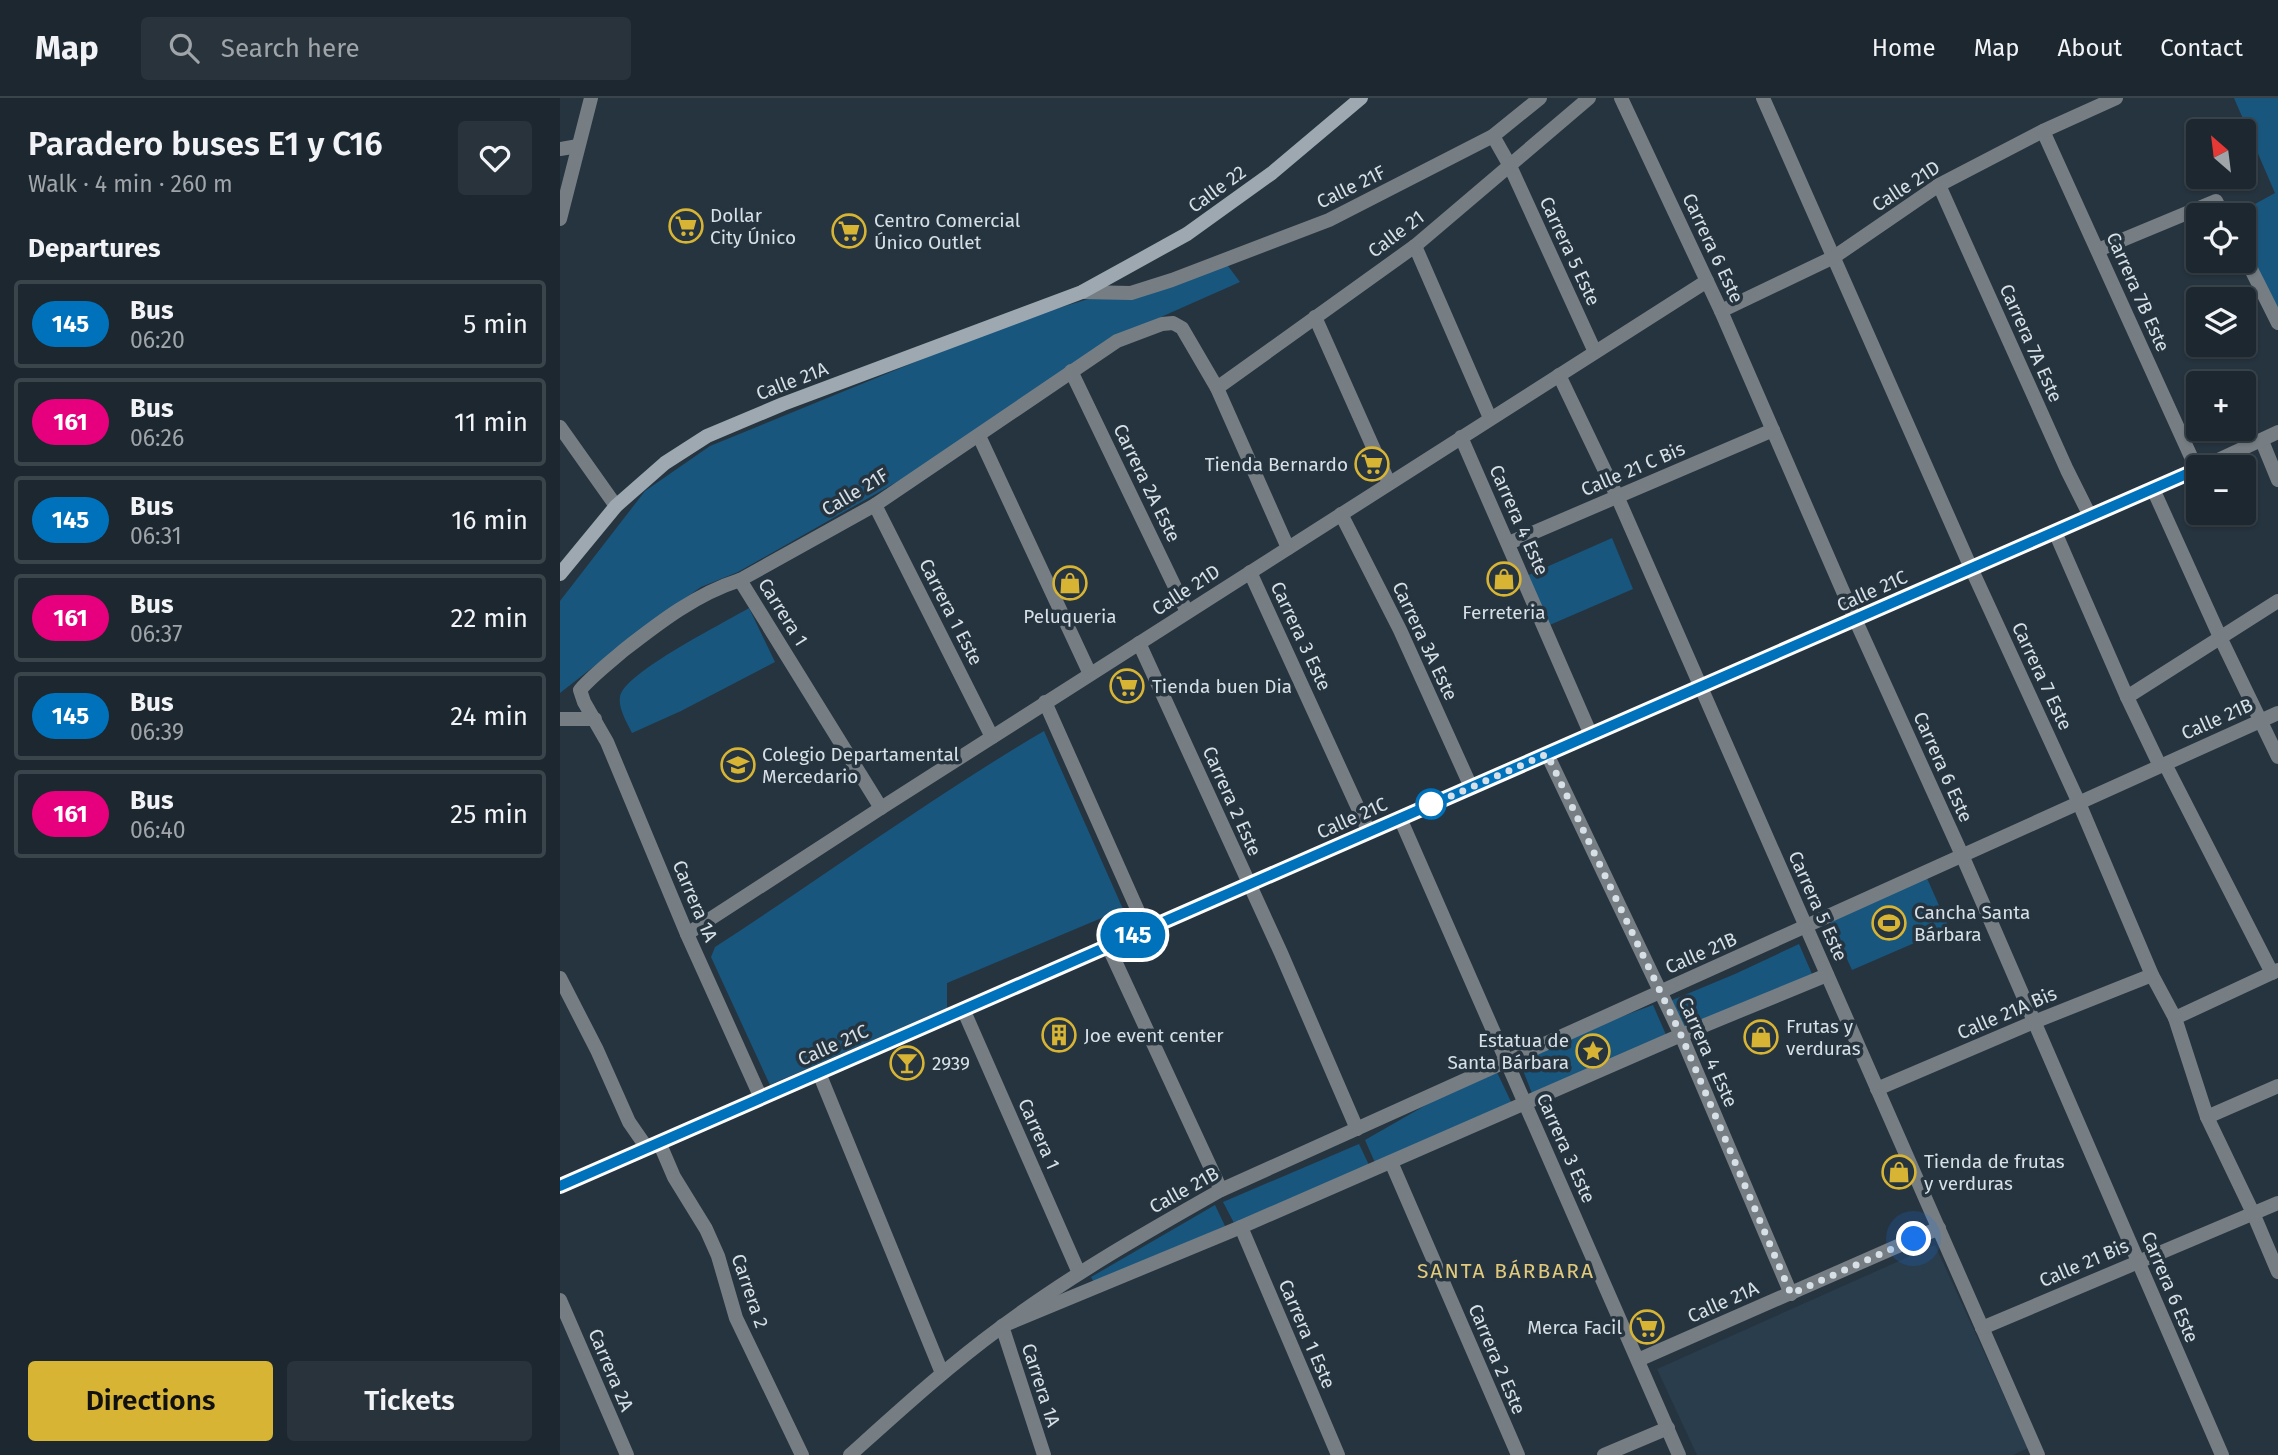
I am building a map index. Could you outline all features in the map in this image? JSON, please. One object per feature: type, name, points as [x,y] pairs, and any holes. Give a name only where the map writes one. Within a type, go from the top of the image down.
[{"type":"main road","name":"Calle 22","points":[[1082,292],[1187,234],[1272,173],[1361,98]]},
{"type":"main road","name":"Calle 21A","points":[[560,574],[616,506],[665,463],[707,436],[783,404],[1082,292]]},
{"type":"street","points":[[560,219],[591,98]]},
{"type":"street","name":"Calle 21F","points":[[1082,292],[1130,293],[1172,280],[1329,220],[1493,136],[1540,98]]},
{"type":"street","name":"Calle 21","points":[[1217,388],[1415,246],[1589,98]]},
{"type":"street","name":"Carrera 6 Este","points":[[1621,98],[1721,311],[1855,619],[1962,855],[2222,1455]]},
{"type":"street","name":"Carrera 7 Este","points":[[1763,98],[1971,568],[2079,803],[2152,975],[2175,1018],[2207,1117],[2278,1272]]},
{"type":"street","points":[[2074,98],[2081,113]]},
{"type":"street","name":"Calle 21D","points":[[1721,311],[1834,257],[1939,185],[2043,131],[2116,98]]},
{"type":"street","name":"Carrera 7B Este","points":[[2043,131],[2193,455]]},
{"type":"street","name":"Carrera 5 Este","points":[[1493,136],[1510,166],[1595,352]]},
{"type":"street","points":[[560,149],[578,146]]},
{"type":"street","name":"Carrera 7A Este","points":[[1939,185],[2090,516]]},
{"type":"street","points":[[2098,250],[2186,213]]},
{"type":"street","points":[[1415,246],[1490,418]]},
{"type":"street","points":[[2253,273],[2278,323]]},
{"type":"street","name":"Calle 21D","points":[[687,934],[1045,702],[1707,281]]},
{"type":"street","points":[[1315,317],[1389,483]]},
{"type":"street","name":"Calle 21F","points":[[595,719],[580,691],[590,678],[653,626],[717,587],[740,580],[875,505],[1117,341],[1162,324],[1172,323],[1182,328],[1217,388]]},
{"type":"street","name":"Carrera 2A Este","points":[[1072,371],[1187,612]]},
{"type":"street","name":"Carrera 5 Este","points":[[1559,374],[1617,496],[1939,1228],[2035,1454]]},
{"type":"street","points":[[1217,388],[1288,548]]},
{"type":"street","points":[[560,427],[616,506]]},
{"type":"street","name":"Calle 21 C Bis","points":[[1509,543],[1773,430]]},
{"type":"street","name":"Calle 21C","points":[[2230,455],[2278,432]]},
{"type":"street","points":[[979,436],[1090,674]]},
{"type":"street","name":"Carrera 4 Este","points":[[1461,437],[1591,734]]},
{"type":"street","points":[[2262,441],[2278,480]]},
{"type":"street","name":"Calle 21C","points":[[560,1186],[2186,475]]},
{"type":"street","points":[[2153,489],[2220,638],[2278,757]]},
{"type":"street","name":"Carrera 1 Este","points":[[875,505],[992,737]]},
{"type":"street","name":"Carrera 3A Este","points":[[1341,514],[1400,630],[1471,787]]},
{"type":"street","points":[[2055,532],[2127,698],[2275,972],[2175,1018]]},
{"type":"street","name":"Carrera 3 Este","points":[[1250,572],[1369,832]]},
{"type":"street","name":"Carrera 1","points":[[740,580],[881,808]]},
{"type":"street","points":[[2127,698],[2278,600]]},
{"type":"street","name":"Carrera 2 Este","points":[[1139,643],[1281,953],[1357,1129]]},
{"type":"street","points":[[1045,702],[1146,929]]},
{"type":"street","name":"Calle 21B","points":[[850,1455],[942,1373],[1002,1326],[1079,1273],[1221,1190],[2278,713]]},
{"type":"street","points":[[560,719],[595,719]]},
{"type":"street","name":"Carrera 1A","points":[[595,719],[761,1098]]},
{"type":"street","name":"Carrera 4 Este","points":[[1547,754],[1681,1035],[1791,1294]]},
{"type":"street","name":"Carrera 3 Este","points":[[1400,818],[1679,1455]]},
{"type":"street","points":[[1108,946],[1221,1190]]},
{"type":"street","name":"Calle 21B","points":[[1002,1326],[1241,1227],[1681,1035],[1827,975]]},
{"type":"street","name":"Calle 21A Bis","points":[[1878,1089],[2152,975]]},
{"type":"street","name":"Carrera 2","points":[[560,978],[597,1050],[629,1122],[653,1145],[706,1229],[718,1256],[736,1318],[803,1455]]},
{"type":"street","name":"Carrera 1","points":[[963,1009],[1079,1273]]},
{"type":"street","points":[[819,1073],[942,1373]]},
{"type":"street","points":[[2207,1117],[2278,1086]]},
{"type":"street","name":"Carrera 2 Este","points":[[1391,1163],[1518,1455]]},
{"type":"street","name":"Calle 21 Bis","points":[[1982,1328],[2278,1203]]},
{"type":"street","name":"Carrera 1 Este","points":[[1241,1227],[1338,1455]]},
{"type":"street","name":"Calle 21A","points":[[1638,1360],[1939,1228]]},
{"type":"street","name":"Carrera 2A","points":[[560,1300],[627,1455]]},
{"type":"street","name":"Carrera 1A","points":[[1002,1326],[1044,1455]]},
{"type":"street","points":[[1604,1455],[1668,1428]]},
{"type":"shaded area","points":[[2234,98],[2278,98],[2278,316],[2256,269],[2256,203],[2275,193],[2256,149],[2256,119],[2243,119]]},
{"type":"shaded area","points":[[1225,262],[1240,282],[1127,332],[932,462],[738,572],[701,587],[648,624],[560,693],[560,601],[645,491],[710,446],[1013,322]]},
{"type":"shaded area","points":[[1612,538],[1633,589],[1545,627],[1524,577]]},
{"type":"shaded area","points":[[749,608],[775,662],[632,733],[620,706],[620,697],[625,687],[656,662]]},
{"type":"shaded area","points":[[1044,731],[1123,909],[947,983],[947,1008],[770,1085],[711,957],[715,947],[960,783]]},
{"type":"shaded area","name":"Cancha Santa Bárbara","points":[[1926,876],[1949,928],[1852,970],[1829,919]]},
{"type":"shaded area","points":[[1799,944],[1812,974],[1684,1029],[1670,1001]]},
{"type":"shaded area","points":[[1653,1005],[1667,1037],[1533,1096],[1517,1055]]},
{"type":"shaded area","points":[[1494,1066],[1513,1106],[1376,1165],[1365,1140]]},
{"type":"shaded area","points":[[1359,1144],[1369,1165],[1234,1223],[1223,1202]]},
{"type":"shaded area","points":[[1215,1205],[1225,1226],[1095,1284],[1091,1277]]},
{"type":"shaded area","points":[[1935,1245],[2028,1448],[2013,1455],[1697,1455],[1657,1369]]},
{"type":"bus line","name":"145","points":[[560,1186],[2186,474]]},
{"type":"place","name":"Dollar City Único","points":[[686,226]]},
{"type":"place","name":"Centro Comercial Único Outlet","points":[[849,231]]},
{"type":"place","name":"Tienda Bernardo","points":[[1372,464]]},
{"type":"place","name":"Ferreteria","points":[[1504,579]]},
{"type":"place","name":"Peluqueria","points":[[1070,583]]},
{"type":"place","name":"Tienda buen Dia","points":[[1127,686]]},
{"type":"place","name":"Colegio Departamental Mercedario","points":[[738,765]]},
{"type":"place","name":"Cancha Santa Bárbara","points":[[1889,923]]},
{"type":"place","name":"Joe event center","points":[[1059,1035]]},
{"type":"place","name":"Frutas y verduras","points":[[1761,1037]]},
{"type":"place","name":"Estatua de Santa Bárbara","points":[[1593,1051]]},
{"type":"place","name":"2939","points":[[907,1063]]},
{"type":"place","name":"Tienda de frutas y verduras","points":[[1899,1172]]},
{"type":"place","name":"Merca Facil","points":[[1647,1327]]},
{"type":"district","name":"SANTA BÁRBARA","points":[[1506,1271]]},
{"type":"route","points":[[1431,804],[1424,808],[1547,754],[1681,1035],[1791,1294],[1914,1239]]}]
